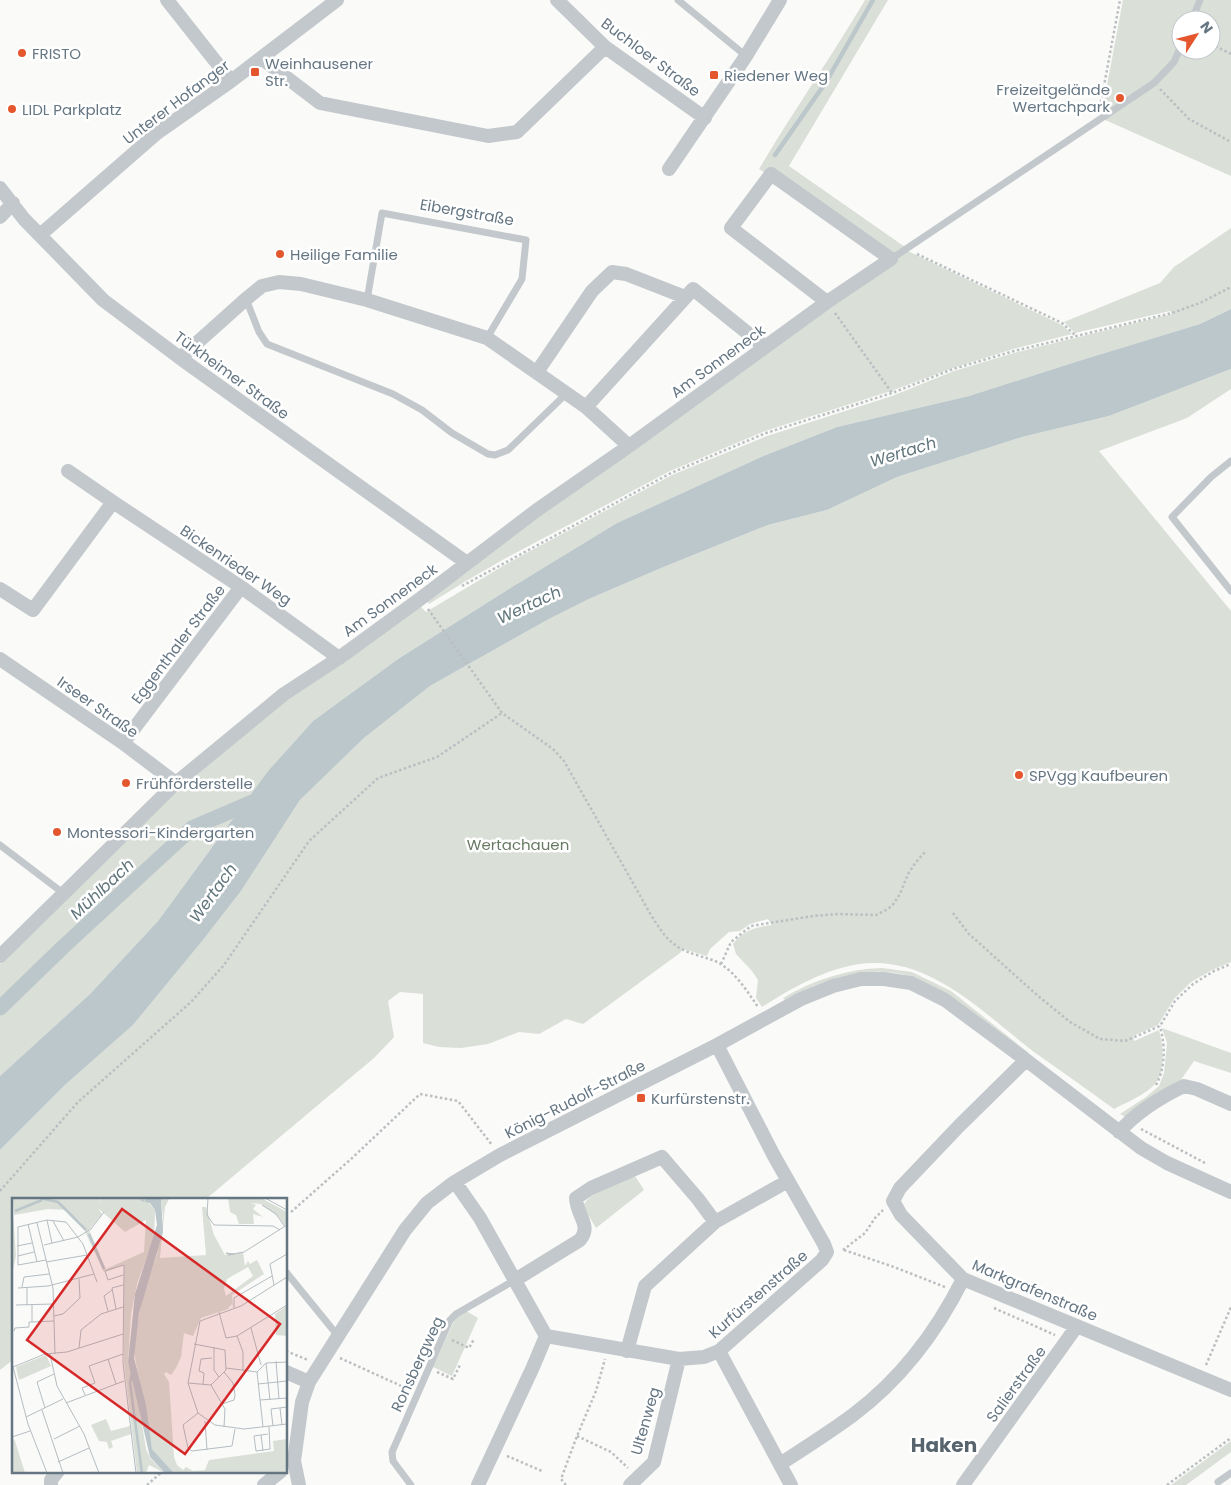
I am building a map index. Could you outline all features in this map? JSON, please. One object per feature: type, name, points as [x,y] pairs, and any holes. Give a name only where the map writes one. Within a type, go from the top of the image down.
[{"type":"street","points":[[167,0],[231,81]]},
{"type":"street","name":"Unterer Hofanger","points":[[40,235],[157,133],[231,81],[337,0]]},
{"type":"street","name":"Buchloer Straße","points":[[557,0],[604,46],[705,118]]},
{"type":"street","points":[[669,169],[746,56],[780,0]]},
{"type":"street","points":[[261,58],[320,103],[488,136],[517,132],[604,46]]},
{"type":"street","points":[[827,302],[731,228],[771,174],[891,259]]},
{"type":"street","name":"Türkheimer Straße","points":[[0,188],[24,219],[103,300],[180,358],[467,563]]},
{"type":"street","points":[[0,217],[12,203]]},
{"type":"street","name":"Am Sonneneck","points":[[0,956],[176,783],[284,694],[339,658],[537,510],[629,446],[827,302],[891,259]]},
{"type":"street","points":[[537,372],[592,291],[612,272],[626,274],[685,297]]},
{"type":"street","points":[[180,358],[246,298],[262,286],[279,282],[301,284],[367,300],[486,338],[586,407],[629,446]]},
{"type":"street","points":[[586,407],[693,289],[765,347]]},
{"type":"street","name":"Bickenrieder Weg","points":[[68,471],[241,587],[339,658]]},
{"type":"street","points":[[0,590],[33,610],[113,502]]},
{"type":"street","name":"Eggenthaler Straße","points":[[123,743],[241,587]]},
{"type":"street","name":"Irseer Straße","points":[[0,659],[123,743],[176,783]]},
{"type":"street","name":"König-Rudolf-Straße","points":[[299,1485],[290,1464],[302,1402],[309,1382],[405,1230],[427,1203],[455,1182],[500,1155],[717,1045],[801,999],[832,986],[861,979],[884,979],[911,983],[945,1000],[1141,1148],[1166,1163],[1231,1192]]},
{"type":"street","name":"Kurfürstenstraße","points":[[546,1336],[608,1348],[679,1358],[704,1357],[719,1352],[822,1260],[826,1252],[824,1244],[788,1181],[717,1045]]},
{"type":"street","points":[[893,1201],[900,1188],[1026,1060]]},
{"type":"street","points":[[1119,1132],[1128,1122],[1173,1091],[1184,1086],[1197,1089],[1231,1104]]},
{"type":"street","points":[[516,1280],[580,1240],[585,1234],[586,1228],[577,1209],[576,1198],[591,1188],[662,1157],[715,1222]]},
{"type":"street","points":[[627,1350],[645,1286],[715,1222],[788,1181]]},
{"type":"street","points":[[455,1182],[480,1218],[546,1336],[478,1485]]},
{"type":"street","name":"Markgrafenstraße","points":[[893,1201],[901,1215],[963,1279],[1231,1390]]},
{"type":"street","points":[[780,1464],[854,1415],[887,1386],[906,1366],[929,1336],[963,1279]]},
{"type":"street","name":"Salierstraße","points":[[963,1485],[1077,1326]]},
{"type":"street","points":[[719,1352],[791,1485]]},
{"type":"street","name":"Ultenweg","points":[[634,1481],[654,1462],[679,1358]]},
{"type":"street","points":[[288,1373],[309,1382]]},
{"type":"street","points":[[51,1485],[51,1480],[57,1472]]},
{"type":"street","points":[[264,1485],[280,1472]]},
{"type":"lane","points":[[678,0],[746,56]]},
{"type":"lane","points":[[891,259],[1154,83],[1175,60]]},
{"type":"lane","name":"Eibergstraße","points":[[367,300],[382,213],[526,240],[522,279],[486,338]]},
{"type":"lane","points":[[246,298],[258,332],[267,344],[393,394],[422,410],[452,433],[488,454],[496,455],[508,450],[567,393]]},
{"type":"lane","points":[[1231,461],[1211,477],[1172,517],[1231,591]]},
{"type":"lane","points":[[0,845],[63,893]]},
{"type":"lane","points":[[288,1274],[338,1336]]},
{"type":"lane","name":"Ronsbergweg","points":[[411,1485],[393,1461],[392,1452],[450,1320],[456,1314],[516,1280]]},
{"type":"lane","points":[[1218,1482],[1231,1473]]},
{"type":"path","points":[[1098,120],[1120,0]]},
{"type":"path","points":[[1154,83],[1189,119],[1231,142]]},
{"type":"path","points":[[906,249],[1062,323],[1075,335]]},
{"type":"path","points":[[460,587],[671,473],[766,433],[892,394],[953,370],[1014,351],[1172,313],[1200,303],[1231,286]]},
{"type":"path","points":[[827,302],[892,394]]},
{"type":"path","points":[[431,605],[427,608],[502,713],[553,749],[564,761],[664,935],[674,945],[721,964],[740,981],[761,1010]]},
{"type":"path","points":[[0,1191],[78,1102],[191,1002],[224,965],[309,841],[378,778],[437,757],[502,713]]},
{"type":"path","points":[[721,964],[731,942],[751,926],[813,916],[838,914],[876,915],[886,910],[892,906],[900,894],[908,874],[926,851]]},
{"type":"path","points":[[953,913],[969,934],[1037,995],[1070,1022],[1100,1039],[1125,1041],[1160,1026],[1175,1001],[1193,984],[1214,971],[1231,964]]},
{"type":"path","points":[[1151,1090],[1157,1084],[1162,1073],[1165,1043],[1160,1026]]},
{"type":"path","points":[[291,1212],[420,1094],[458,1101],[500,1155]]},
{"type":"path","points":[[826,1252],[844,1250],[865,1233],[875,1218],[893,1201]]},
{"type":"path","points":[[1201,1378],[1231,1307]]},
{"type":"path","points":[[444,1336],[469,1348],[474,1339]]},
{"type":"path","points":[[566,1485],[561,1479],[596,1391],[608,1348]]},
{"type":"path","points":[[288,1352],[318,1365]]},
{"type":"path","points":[[327,1352],[418,1393]]},
{"type":"path","points":[[429,1368],[453,1379],[460,1365]]},
{"type":"path","points":[[577,1436],[611,1452],[634,1481]]},
{"type":"path","points":[[1167,1485],[1231,1438]]},
{"type":"path","points":[[494,1450],[542,1471]]},
{"type":"path","points":[[147,1485],[162,1472]]},
{"type":"green space","points":[[865,0],[888,0],[789,166],[905,247],[891,256],[759,169]]},
{"type":"green space","points":[[1123,0],[1231,0],[1231,176],[1101,117]]},
{"type":"green space","points":[[1231,228],[1231,309],[1200,324],[969,396],[837,427],[761,457],[617,523],[398,659],[313,721],[268,771],[158,921],[90,994],[0,1076],[0,964],[180,789],[288,698],[420,606],[426,612],[508,563],[672,475],[767,436],[892,396],[954,371],[1014,353],[1172,314],[1170,311],[1075,333],[1064,322],[1160,283],[1174,267]]},
{"type":"green space","points":[[908,251],[1062,325],[1072,334],[1013,349],[953,368],[891,391],[765,431],[670,471],[506,558],[429,604],[425,598]]},
{"type":"green space","name":"Wertachauen","points":[[1231,369],[1231,389],[1187,418],[1099,451],[1231,611],[1231,962],[1191,982],[1174,999],[1158,1025],[1133,1036],[1134,1041],[1159,1030],[1162,1043],[1162,1065],[1158,1079],[1151,1088],[1114,1109],[1034,1052],[975,1004],[954,990],[932,977],[909,968],[885,963],[859,964],[820,975],[762,1007],[756,998],[758,980],[736,954],[733,944],[741,935],[750,930],[772,925],[768,919],[750,924],[740,931],[729,932],[710,949],[707,956],[683,949],[583,1024],[566,1019],[539,1034],[519,1032],[488,1044],[461,1048],[439,1047],[423,1043],[423,994],[400,992],[388,1001],[394,1037],[374,1058],[207,1198],[12,1198],[12,1361],[0,1370],[0,1150],[66,1084],[133,1025],[241,891],[300,800],[364,738],[430,686],[547,620],[591,598],[768,525],[827,510],[897,477],[1022,437],[1109,416]]},
{"type":"green space","points":[[882,968],[912,972],[951,991],[1029,1053],[1027,1056],[954,1000],[919,979],[910,976],[894,973],[861,973],[830,980],[785,1000],[783,998],[818,981],[843,973]]},
{"type":"green space","points":[[1162,1028],[1231,1053],[1231,1073],[1194,1061],[1178,1084],[1127,1118],[1120,1114],[1159,1086],[1164,1073],[1167,1043]]},
{"type":"green space","points":[[635,1176],[644,1190],[596,1228],[583,1206],[586,1201],[598,1192]]},
{"type":"green space","points":[[466,1311],[478,1318],[452,1376],[433,1367],[454,1321]]},
{"type":"green space","points":[[1231,1441],[1231,1452],[1186,1485],[1171,1485]]},
{"type":"water","name":"Wertach","points":[[1231,309],[1231,369],[1109,416],[1022,437],[897,477],[827,510],[768,525],[591,598],[547,620],[430,686],[364,738],[300,800],[241,891],[133,1025],[66,1084],[0,1150],[0,1076],[90,994],[158,921],[268,771],[313,721],[398,659],[617,523],[761,457],[837,427],[969,396],[1200,324]]},
{"type":"waterway","points":[[775,155],[826,82],[873,0]]},
{"type":"waterway","name":"Mühlbach","points":[[0,1008],[192,828],[259,799]]},
{"type":"place","name":"FRISTO","points":[[22,53]]},
{"type":"place","name":"Weinhausener Str.","points":[[255,72]]},
{"type":"place","name":"Riedener Weg","points":[[714,75]]},
{"type":"place","name":"Freizeitgelände Wertachpark","points":[[1120,98]]},
{"type":"place","name":"LIDL Parkplatz","points":[[12,109]]},
{"type":"place","name":"Heilige Familie","points":[[280,254]]},
{"type":"place","name":"SPVgg Kaufbeuren","points":[[1019,775]]},
{"type":"place","name":"Frühförderstelle","points":[[126,783]]},
{"type":"place","name":"Montessori-Kindergarten","points":[[57,832]]},
{"type":"place","name":"Kurfürstenstr.","points":[[641,1098]]},
{"type":"district","name":"Haken","points":[[944,1445]]}]
